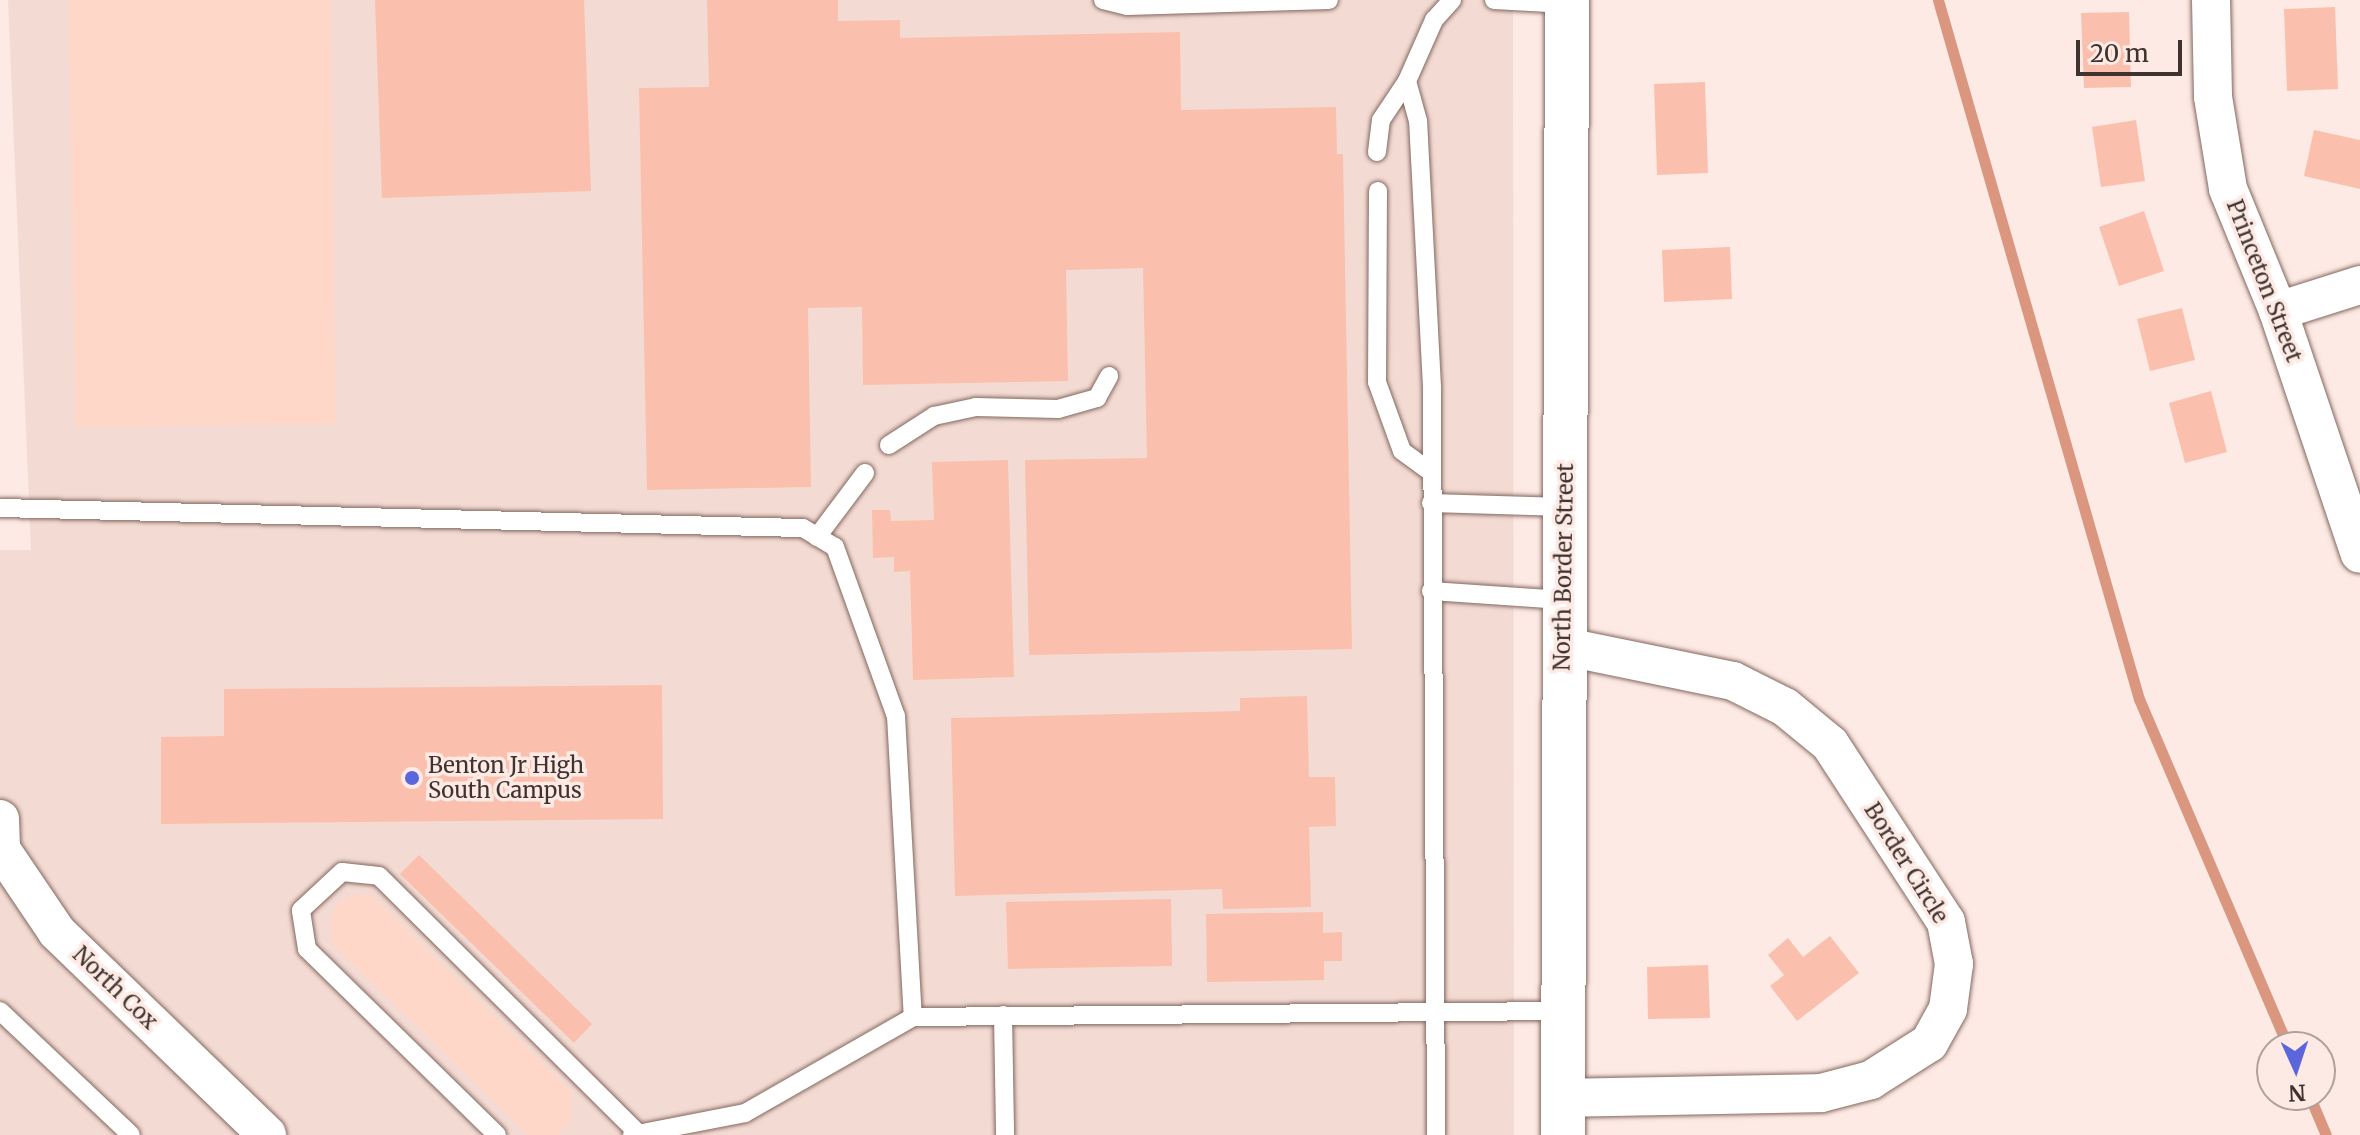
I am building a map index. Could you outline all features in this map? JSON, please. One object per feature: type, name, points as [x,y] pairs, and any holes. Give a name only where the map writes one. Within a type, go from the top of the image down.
[{"type":"street","name":"Princeton Street","points":[[2211,0],[2213,97],[2228,189],[2278,311],[2360,554]]},
{"type":"street","name":"North Border Street","points":[[1563,1116],[1562,646],[1567,2]]},
{"type":"street","points":[[2278,311],[2360,285]]},
{"type":"street","name":"Border Circle","points":[[1562,646],[1733,681],[1785,707],[1830,744],[1946,922],[1954,964],[1948,1009],[1929,1043],[1871,1080],[1821,1093],[1563,1116]]},
{"type":"street","name":"North Cox","points":[[0,819],[0,850],[57,932],[267,1135]]},
{"type":"lane","points":[[1103,0],[1127,3],[1329,0]]},
{"type":"lane","points":[[1377,152],[1381,120],[1407,81],[1434,20],[1452,0]]},
{"type":"lane","points":[[1494,0],[1567,2]]},
{"type":"lane","points":[[1407,81],[1419,137],[1432,387],[1436,1135]]},
{"type":"lane","points":[[1378,191],[1377,382],[1402,451],[1431,472]]},
{"type":"lane","points":[[889,445],[934,416],[976,407],[1058,409],[1097,398],[1109,376]]},
{"type":"lane","points":[[817,537],[865,473]]},
{"type":"lane","points":[[1431,503],[1564,507]]},
{"type":"lane","points":[[0,508],[803,528],[835,547],[896,716],[913,1017]]},
{"type":"lane","points":[[1431,591],[1563,600]]},
{"type":"lane","points":[[497,1135],[307,949],[301,910],[342,872],[379,876],[635,1134],[745,1113],[913,1017],[1564,1011]]},
{"type":"lane","points":[[0,1011],[131,1135]]},
{"type":"lane","points":[[1003,1015],[1005,1135]]},
{"type":"shaded area","points":[[8,0],[1513,0],[1514,1135],[0,1135],[0,550],[31,550]]},
{"type":"shaded area","points":[[69,0],[331,0],[336,424],[75,427]]},
{"type":"shaded area","points":[[352,895],[371,895],[571,1091],[571,1121],[557,1135],[528,1135],[333,944],[329,922],[337,904]]},
{"type":"building","points":[[375,0],[584,0],[591,191],[382,198]]},
{"type":"building","points":[[707,0],[838,0],[838,21],[900,20],[900,38],[1180,32],[1181,110],[1336,107],[1337,154],[1343,154],[1352,649],[1029,655],[1025,460],[1147,458],[1143,268],[1066,270],[1068,381],[863,385],[862,307],[808,308],[811,487],[647,490],[639,88],[709,87]]},
{"type":"building","points":[[2335,7],[2338,89],[2287,91],[2284,9]]},
{"type":"building","points":[[2129,12],[2131,87],[2084,88],[2081,13]]},
{"type":"building","points":[[1705,82],[1708,173],[1657,175],[1654,84]]},
{"type":"building","points":[[2136,120],[2145,181],[2101,187],[2092,127]]},
{"type":"building","points":[[2314,130],[2360,140],[2360,189],[2304,176]]},
{"type":"building","points":[[2144,211],[2164,271],[2119,286],[2099,227]]},
{"type":"building","points":[[1730,247],[1732,299],[1664,302],[1662,250]]},
{"type":"building","points":[[2182,308],[2195,360],[2150,371],[2137,319]]},
{"type":"building","points":[[2211,391],[2227,452],[2185,463],[2169,403]]},
{"type":"building","points":[[1008,460],[1014,677],[913,680],[910,571],[894,572],[894,557],[873,558],[872,510],[890,510],[891,521],[934,520],[932,462]]},
{"type":"building","name":"Benton Jr High South Campus","points":[[662,685],[663,819],[161,824],[161,737],[224,736],[224,689]]},
{"type":"building","points":[[1307,696],[1309,777],[1335,777],[1336,826],[1309,827],[1311,907],[1223,909],[1222,889],[955,896],[951,718],[1240,711],[1240,698]]},
{"type":"building","points":[[419,855],[592,1024],[574,1043],[400,874]]},
{"type":"building","points":[[1171,899],[1172,966],[1008,969],[1006,902]]},
{"type":"building","points":[[1323,912],[1323,933],[1342,932],[1342,961],[1324,961],[1324,980],[1207,982],[1206,914]]},
{"type":"building","points":[[1830,936],[1859,973],[1797,1021],[1770,986],[1784,975],[1768,955],[1788,938],[1803,957]]},
{"type":"building","points":[[1708,965],[1710,1018],[1648,1019],[1647,967]]},
{"type":"waterway","points":[[1938,0],[2139,699],[2281,1031]]},
{"type":"waterway","points":[[2316,1111],[2326,1135]]},
{"type":"place","name":"Benton Jr High South Campus","points":[[412,778]]}]
